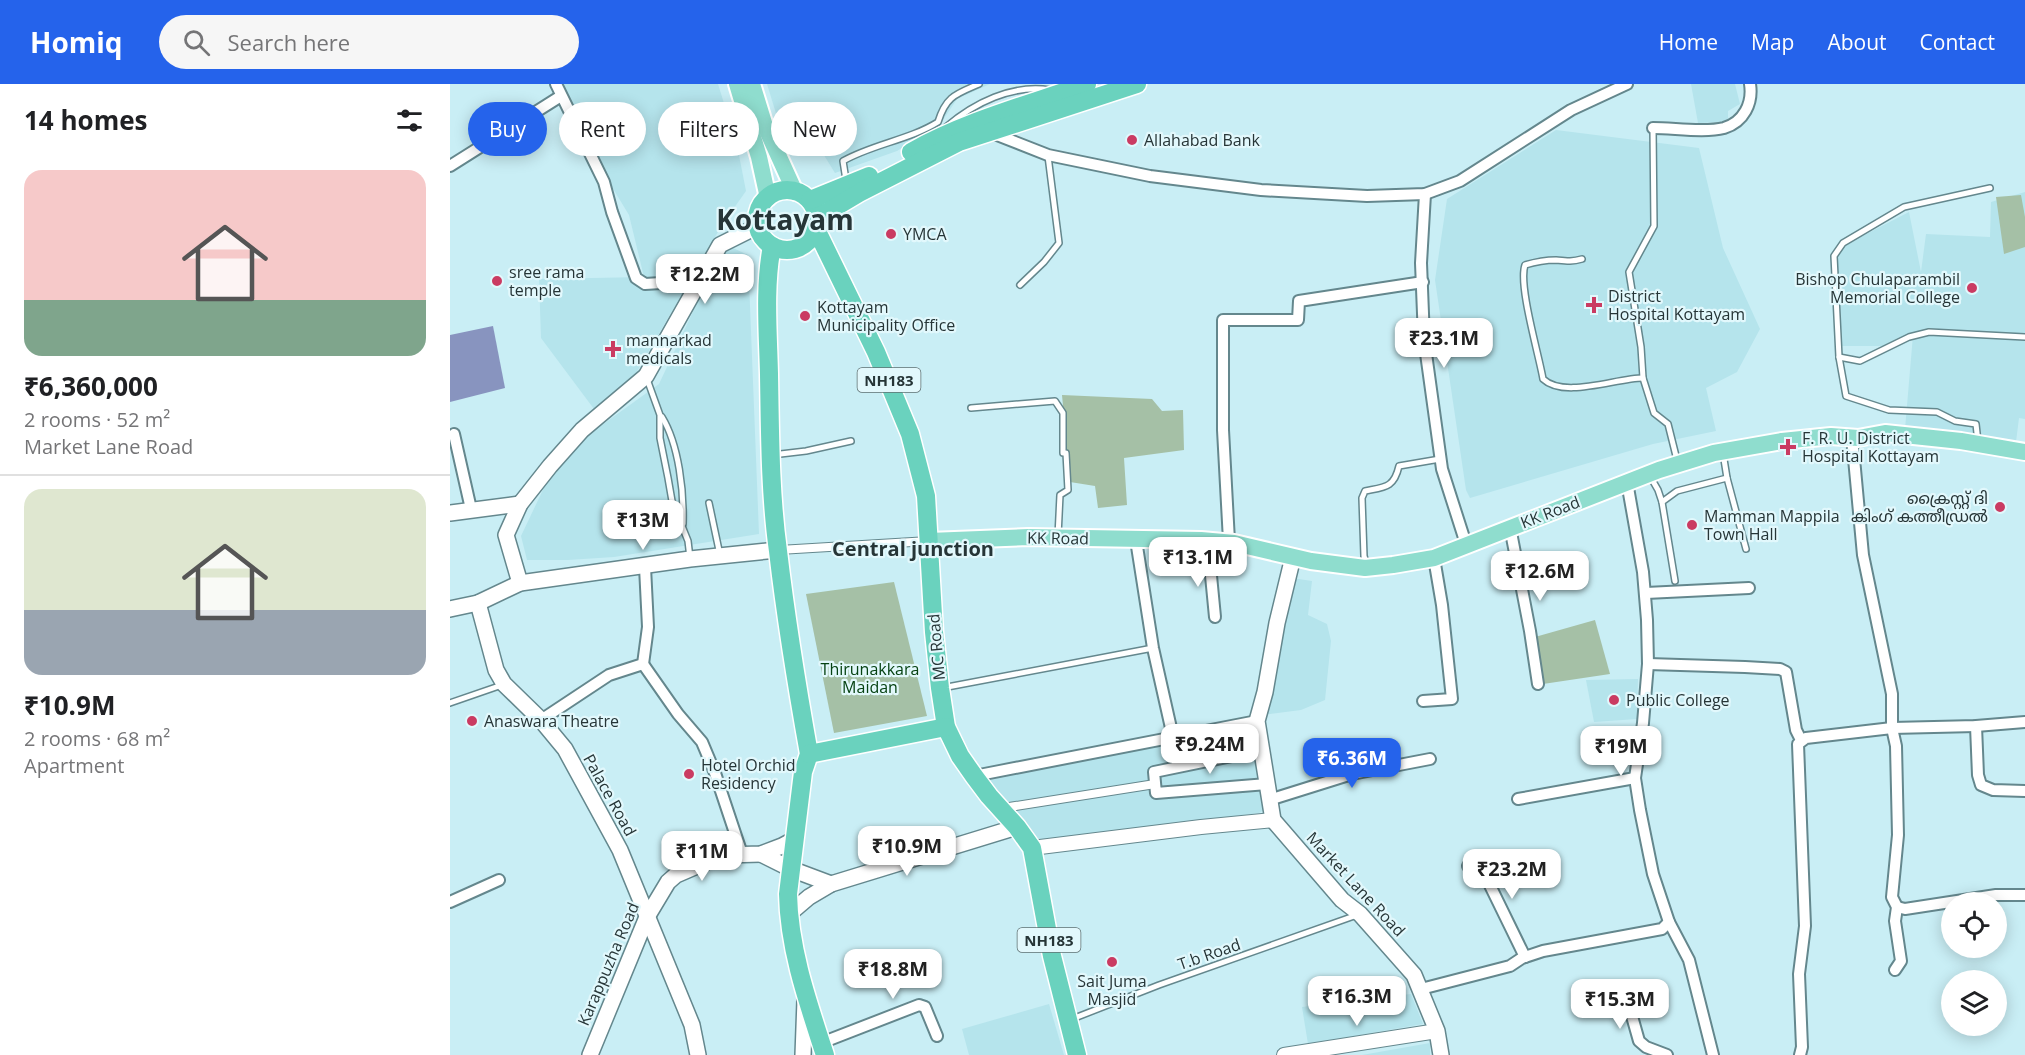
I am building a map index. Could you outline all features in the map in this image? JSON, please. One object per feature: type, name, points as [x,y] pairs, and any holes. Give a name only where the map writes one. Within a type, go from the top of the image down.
[{"type":"highway","points":[[1087,84],[1061,88],[983,126],[855,195],[817,224],[810,241],[798,248],[785,250],[772,246],[765,241],[758,226],[761,206],[776,193],[802,196],[847,185],[892,164],[931,134],[983,126],[1137,84]]},
{"type":"highway","name":"NH183","points":[[802,196],[815,208],[817,224]]},
{"type":"highway","name":"MC Road","points":[[817,224],[876,352],[910,434],[926,496],[932,601],[946,727],[960,756],[974,776],[1032,848],[1052,956],[1077,1055]]},
{"type":"highway","points":[[772,246],[769,261],[768,323],[771,455],[777,550],[809,754],[803,772],[791,869],[789,914],[805,994],[823,1049]]},
{"type":"highway","points":[[809,754],[946,727]]},
{"type":"main road","points":[[737,84],[759,157],[768,198]]},
{"type":"main road","points":[[753,84],[765,126],[802,196]]},
{"type":"main road","points":[[520,583],[501,536],[520,504],[582,430],[646,376],[720,245],[758,226]]},
{"type":"main road","name":"KK Road","points":[[929,541],[1058,537],[1217,541],[1341,566],[1367,568],[1434,558],[1649,474],[1723,452],[1808,438],[1852,437],[1885,433],[2025,452]]},
{"type":"main road","points":[[450,513],[520,504]]},
{"type":"main road","points":[[450,609],[478,603],[520,583],[777,550]]},
{"type":"main road","name":"Market Lane Road","points":[[1293,557],[1257,721],[1273,820],[1342,900],[1360,914],[1414,975],[1437,1031],[1441,1055]]},
{"type":"main road","name":"Palace Road","points":[[478,603],[496,670],[504,684],[541,720],[565,749],[620,850],[692,1025],[698,1055]]},
{"type":"main road","points":[[789,914],[809,897],[831,884],[1017,827]]},
{"type":"main road","name":"Karappuzha Road","points":[[590,1055],[647,917],[661,892],[676,875],[726,855],[761,854],[795,839]]},
{"type":"main road","name":"Karappuzha Road","points":[[761,854],[791,869],[831,884]]},
{"type":"main road","points":[[803,1055],[805,994]]},
{"type":"street","points":[[556,84],[604,182],[612,212],[636,278],[645,284],[661,283],[696,288]]},
{"type":"street","points":[[983,126],[1048,154],[1150,176],[1261,190],[1367,196],[1425,194],[1460,181],[1571,110],[1627,84]]},
{"type":"street","points":[[1653,128],[1724,128],[1736,122],[1749,107],[1752,96],[1750,84]]},
{"type":"street","points":[[450,166],[561,96]]},
{"type":"street","points":[[1425,194],[1422,229],[1424,339],[1441,459],[1452,503],[1466,544]]},
{"type":"street","points":[[1229,541],[1223,430],[1223,320],[1298,320],[1299,301],[1423,282]]},
{"type":"street","points":[[454,434],[471,509]]},
{"type":"street","points":[[1852,437],[1863,555],[1892,694],[1898,835],[1892,897],[1897,908],[1895,921],[1900,961],[1895,970]]},
{"type":"street","points":[[1628,482],[1646,593],[1648,664],[1635,778],[1653,874],[1669,922],[1689,960],[1713,1055]]},
{"type":"street","points":[[1510,527],[1538,684]]},
{"type":"street","points":[[1136,540],[1153,648],[1173,737]]},
{"type":"street","points":[[777,550],[929,541]]},
{"type":"street","points":[[1209,555],[1215,617]]},
{"type":"street","points":[[1423,701],[1452,699],[1442,605],[1434,558]]},
{"type":"street","points":[[645,567],[648,627],[643,664],[678,714],[702,742],[742,854]]},
{"type":"street","points":[[1646,593],[1749,588]]},
{"type":"street","points":[[541,720],[609,675],[643,664]]},
{"type":"street","points":[[1648,664],[1780,669],[1786,672],[1796,730],[1801,740]]},
{"type":"street","points":[[974,776],[1257,721]]},
{"type":"street","points":[[1801,740],[1892,728],[2025,722]]},
{"type":"street","points":[[1976,726],[1978,775],[1981,785],[1993,790],[2025,791]]},
{"type":"street","points":[[1800,1055],[1802,1047],[1799,974],[1805,926],[1797,748],[1801,740]]},
{"type":"street","points":[[1261,750],[1154,772],[1156,793],[1267,784]]},
{"type":"street","points":[[1269,800],[1352,774],[1430,759]]},
{"type":"street","points":[[1518,799],[1635,778]]},
{"type":"street","points":[[1000,808],[1155,784]]},
{"type":"street","points":[[1032,848],[1273,820]]},
{"type":"street","points":[[1468,866],[1473,874],[1484,873],[1525,957]]},
{"type":"street","points":[[450,902],[499,880]]},
{"type":"street","points":[[1897,908],[1905,909],[1996,896],[2025,895]]},
{"type":"street","points":[[1421,989],[1510,966],[1525,957],[1543,951],[1662,929],[1669,922]]},
{"type":"street","points":[[1626,995],[1639,1041],[1646,1047],[1667,1055]]},
{"type":"street","points":[[823,1049],[919,1005],[925,1007],[937,1036]]},
{"type":"street","points":[[1284,1055],[1437,1031]]},
{"type":"lane","points":[[931,134],[938,122],[943,105],[954,95],[979,84]]},
{"type":"lane","points":[[847,185],[843,161],[859,152],[931,134],[944,128],[965,111],[1007,92],[1061,88]]},
{"type":"lane","points":[[1653,128],[1654,226],[1629,272],[1641,347],[1643,378],[1654,413],[1668,424],[1678,464]]},
{"type":"lane","points":[[1020,285],[1044,262],[1059,243],[1048,154]]},
{"type":"lane","points":[[1978,444],[1976,424],[1954,420],[1937,412],[1889,410],[1846,396],[1839,357],[1834,256],[1843,243],[1904,207],[1990,188]]},
{"type":"lane","points":[[1582,259],[1569,263],[1558,260],[1525,265],[1523,271],[1525,292],[1543,379],[1550,386],[1566,388],[1643,378]]},
{"type":"lane","points":[[1839,357],[1860,361],[1909,337],[1929,333],[2025,338]]},
{"type":"lane","points":[[646,376],[660,415],[669,429],[681,486],[683,526]]},
{"type":"lane","points":[[971,408],[1055,401],[1063,413],[1063,453],[1066,453],[1068,490],[1060,495],[1058,537]]},
{"type":"lane","points":[[660,415],[660,438],[672,501],[688,541],[690,560]]},
{"type":"lane","points":[[771,455],[806,451],[851,441]]},
{"type":"lane","points":[[1723,452],[1727,478],[1746,549]]},
{"type":"lane","points":[[1367,568],[1364,556],[1362,498],[1365,491],[1389,485],[1397,477],[1399,466],[1441,459]]},
{"type":"lane","points":[[1649,474],[1662,502],[1675,581]]},
{"type":"lane","points":[[1662,502],[1677,491],[1727,478]]},
{"type":"lane","points":[[709,503],[720,557]]},
{"type":"lane","points":[[940,688],[1153,648]]},
{"type":"lane","points":[[450,703],[504,684]]},
{"type":"lane","name":"T.b Road","points":[[1068,1020],[1159,985],[1298,938],[1360,914]]},
{"type":"shaded area","points":[[559,84],[718,84],[724,102],[658,102],[658,156],[739,156],[746,191],[722,225],[632,380],[594,409],[541,338],[539,279],[644,277],[629,215],[593,156],[646,156],[646,102],[567,102]]},
{"type":"shaded area","points":[[767,84],[990,84],[957,99],[941,123],[897,151],[835,173],[824,156],[857,156],[857,102],[773,102]]},
{"type":"shaded area","points":[[1691,84],[1735,84],[1740,104],[1728,111],[1728,122],[1698,123]]},
{"type":"shaded area","name":"District Hospital Kottayam","points":[[1556,130],[1699,148],[1723,248],[1760,329],[1737,372],[1706,388],[1716,431],[1653,444],[1470,498],[1466,490],[1435,280],[1447,199]]},
{"type":"shaded area","name":"Bishop Chulaparambil Memorial College","points":[[2025,192],[2025,419],[2019,418],[2016,442],[1905,429],[1913,335],[1887,346],[1841,346],[1835,256],[1841,247],[1909,212],[1921,272],[1926,234],[1990,237],[1991,202]]},
{"type":"shaded area","points":[[731,247],[748,255],[759,534],[614,557],[527,560],[521,536],[550,475],[584,438],[659,384],[720,254]]},
{"type":"shaded area","points":[[493,326],[505,388],[450,402],[450,335]]},
{"type":"shaded area","points":[[1292,578],[1312,581],[1308,615],[1327,624],[1331,641],[1325,700],[1301,710],[1263,715]]},
{"type":"shaded area","name":"Public College","points":[[1638,679],[1637,719],[1594,722],[1586,680]]},
{"type":"shaded area","points":[[1251,725],[1264,810],[1259,813],[1040,842],[1031,837],[985,778]]},
{"type":"shaded area","points":[[1411,994],[1423,1024],[1308,1044],[1302,1007]]},
{"type":"shaded area","points":[[1049,1004],[1064,1055],[969,1055],[962,1029]]},
{"type":"shaded area","points":[[1430,1043],[1430,1055],[1362,1055]]},
{"type":"green space","points":[[2021,195],[2025,217],[2025,247],[2004,254],[1996,197]]},
{"type":"green space","points":[[1062,395],[1152,399],[1162,411],[1183,410],[1184,450],[1124,458],[1127,505],[1098,508],[1095,486],[1070,482]]},
{"type":"green space","name":"Thirunakkara Maidan","points":[[894,582],[927,716],[834,733],[806,594]]},
{"type":"green space","points":[[1595,620],[1610,674],[1543,684],[1535,637]]},
{"type":"place","name":"Allahabad Bank","points":[[1132,140]]},
{"type":"place","name":"YMCA","points":[[891,234]]},
{"type":"place","name":"sree rama temple","points":[[497,281]]},
{"type":"place","name":"Bishop Chulaparambil Memorial College","points":[[1972,288]]},
{"type":"place","name":"District Hospital Kottayam","points":[[1594,305]]},
{"type":"place","name":"Kottayam Municipality Office","points":[[805,316]]},
{"type":"place","name":"mannarkad medicals","points":[[613,349]]},
{"type":"place","name":"F. R. U. District Hospital Kottayam","points":[[1788,447]]},
{"type":"place","name":"ക്രൈസ്റ്റ് ദി കിംഗ് കത്തീഡ്രൽ","points":[[2000,507]]},
{"type":"place","name":"Mamman Mappila Town Hall","points":[[1692,525]]},
{"type":"place","name":"Public College","points":[[1614,700]]},
{"type":"place","name":"Anaswara Theatre","points":[[472,721]]},
{"type":"place","name":"Hotel Orchid Residency","points":[[689,774]]},
{"type":"place","name":"Sait Juma Masjid","points":[[1112,962]]},
{"type":"district","name":"Kottayam","points":[[785,219]]},
{"type":"district","name":"Central junction","points":[[913,548]]}]
